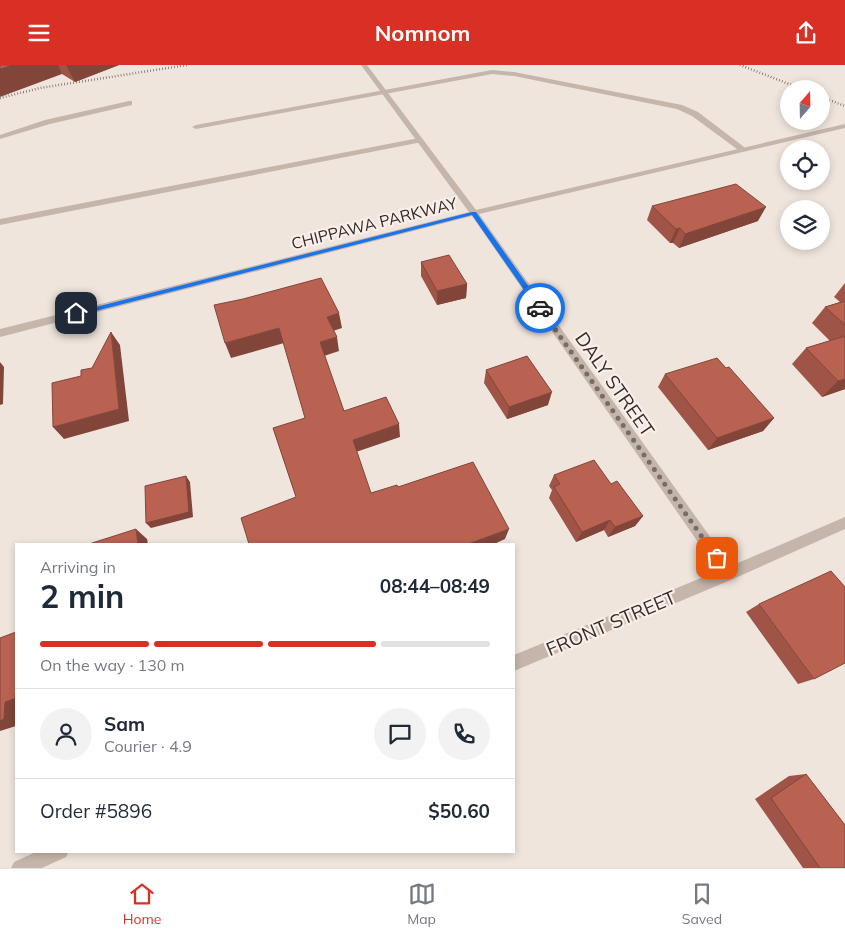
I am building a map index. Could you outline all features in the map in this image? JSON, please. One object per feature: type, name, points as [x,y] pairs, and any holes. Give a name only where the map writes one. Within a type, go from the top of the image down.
[{"type":"street","name":"DALY STREET","points":[[364,65],[474,213],[728,574]]},
{"type":"street","points":[[196,127],[482,73],[514,74],[679,107],[695,113],[744,150]]},
{"type":"street","points":[[0,137],[48,122],[129,103]]},
{"type":"street","name":"CHIPPAWA PARKWAY","points":[[0,333],[474,213],[845,126]]},
{"type":"street","points":[[0,222],[419,140]]},
{"type":"street","name":"FRONT STREET","points":[[515,663],[845,523]]},
{"type":"street","points":[[20,868],[55,853]]},
{"type":"building","points":[[0,65],[13,65],[0,69]]},
{"type":"building","points":[[736,184],[766,207],[685,234],[680,228],[676,229],[652,206]]},
{"type":"building","points":[[449,255],[467,284],[437,291],[421,262]]},
{"type":"building","points":[[321,278],[339,313],[327,317],[337,337],[320,342],[344,411],[386,397],[399,424],[353,440],[371,493],[397,485],[398,487],[473,462],[509,529],[471,543],[249,543],[241,518],[296,497],[273,428],[305,418],[279,328],[225,343],[214,305]]},
{"type":"building","points":[[845,301],[845,325],[825,307]]},
{"type":"building","points":[[111,332],[119,409],[53,427],[52,383],[81,376],[81,370],[92,368]]},
{"type":"building","points":[[845,336],[845,379],[838,381],[806,348]]},
{"type":"building","points":[[527,356],[552,392],[509,407],[486,370]]},
{"type":"building","points":[[717,358],[726,368],[729,367],[774,418],[717,438],[665,374]]},
{"type":"building","points":[[594,460],[611,484],[617,481],[643,516],[615,527],[610,520],[582,532],[554,487],[560,484],[554,475]]},
{"type":"building","points":[[186,476],[189,512],[146,523],[145,486]]},
{"type":"building","points":[[136,529],[138,543],[92,543]]},
{"type":"building","points":[[831,571],[845,587],[845,663],[814,679],[759,604]]},
{"type":"building","points":[[15,632],[15,698],[5,702],[4,719],[0,721],[0,638]]},
{"type":"building","points":[[806,774],[845,825],[845,868],[820,868],[771,798]]},
{"type":"railway","points":[[0,98],[40,88],[187,65]]},
{"type":"railway","points":[[740,65],[780,80]]},
{"type":"railway","points":[[830,100],[845,106]]},
{"type":"way so far","points":[[540,308],[717,558]]},
{"type":"route","points":[[76,313],[474,213],[540,308]]}]
